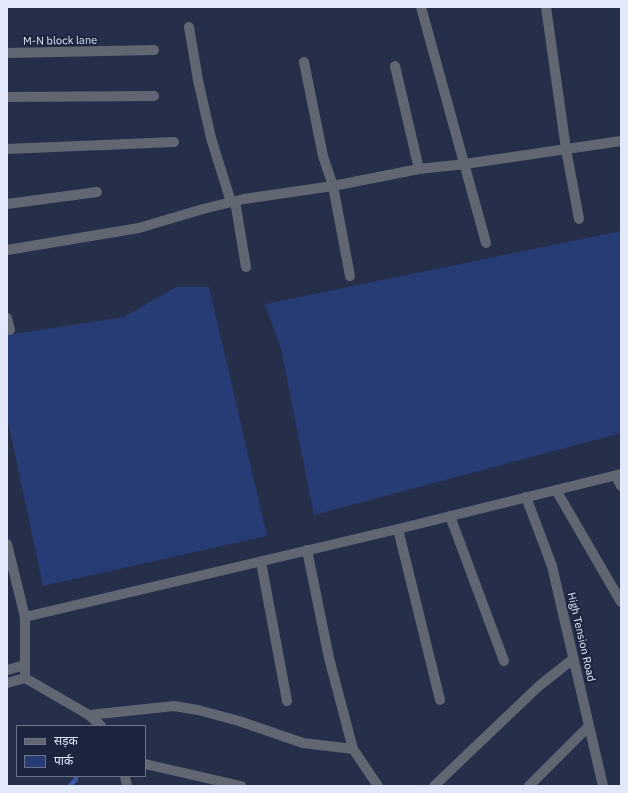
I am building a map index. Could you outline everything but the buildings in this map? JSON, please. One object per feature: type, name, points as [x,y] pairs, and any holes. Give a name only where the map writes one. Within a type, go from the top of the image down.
[{"type":"street","points":[[421,7],[486,243]]},
{"type":"street","points":[[546,7],[566,150],[579,219]]},
{"type":"street","points":[[189,27],[192,34],[198,80],[211,138],[233,202],[246,267]]},
{"type":"street","name":"M-N block lane","points":[[7,54],[154,50]]},
{"type":"street","points":[[304,62],[323,156],[333,186],[350,276]]},
{"type":"street","points":[[395,66],[419,169]]},
{"type":"street","points":[[7,97],[154,96]]},
{"type":"street","points":[[7,250],[139,228],[203,209],[233,202],[333,186],[419,169],[566,150],[621,141]]},
{"type":"street","points":[[7,149],[174,142]]},
{"type":"street","points":[[7,204],[97,192]]},
{"type":"street","points":[[7,318],[10,330]]},
{"type":"street","points":[[25,617],[262,562],[618,475],[621,486]]},
{"type":"street","points":[[556,490],[621,602]]},
{"type":"street","name":"High Tension Road","points":[[526,497],[552,566],[603,786]]},
{"type":"street","points":[[450,516],[504,661]]},
{"type":"street","points":[[398,529],[440,700]]},
{"type":"street","points":[[7,544],[25,617],[25,678]]},
{"type":"street","points":[[308,550],[329,658],[353,749],[378,786]]},
{"type":"street","points":[[262,562],[287,701]]},
{"type":"street","points":[[434,786],[539,686],[573,659]]},
{"type":"street","points":[[7,670],[25,665]]},
{"type":"street","points":[[7,683],[25,678],[89,715],[99,725]]},
{"type":"street","points":[[89,715],[174,706],[198,710],[239,721],[303,743],[353,749]]},
{"type":"street","points":[[529,786],[589,726]]},
{"type":"street","points":[[146,764],[241,786]]},
{"type":"green space","points":[[621,231],[621,433],[314,515],[281,349],[265,304]]},
{"type":"green space","points":[[176,287],[209,287],[267,536],[43,586],[7,417],[7,335],[124,317]]},
{"type":"waterway","points":[[70,786],[76,777]]}]
